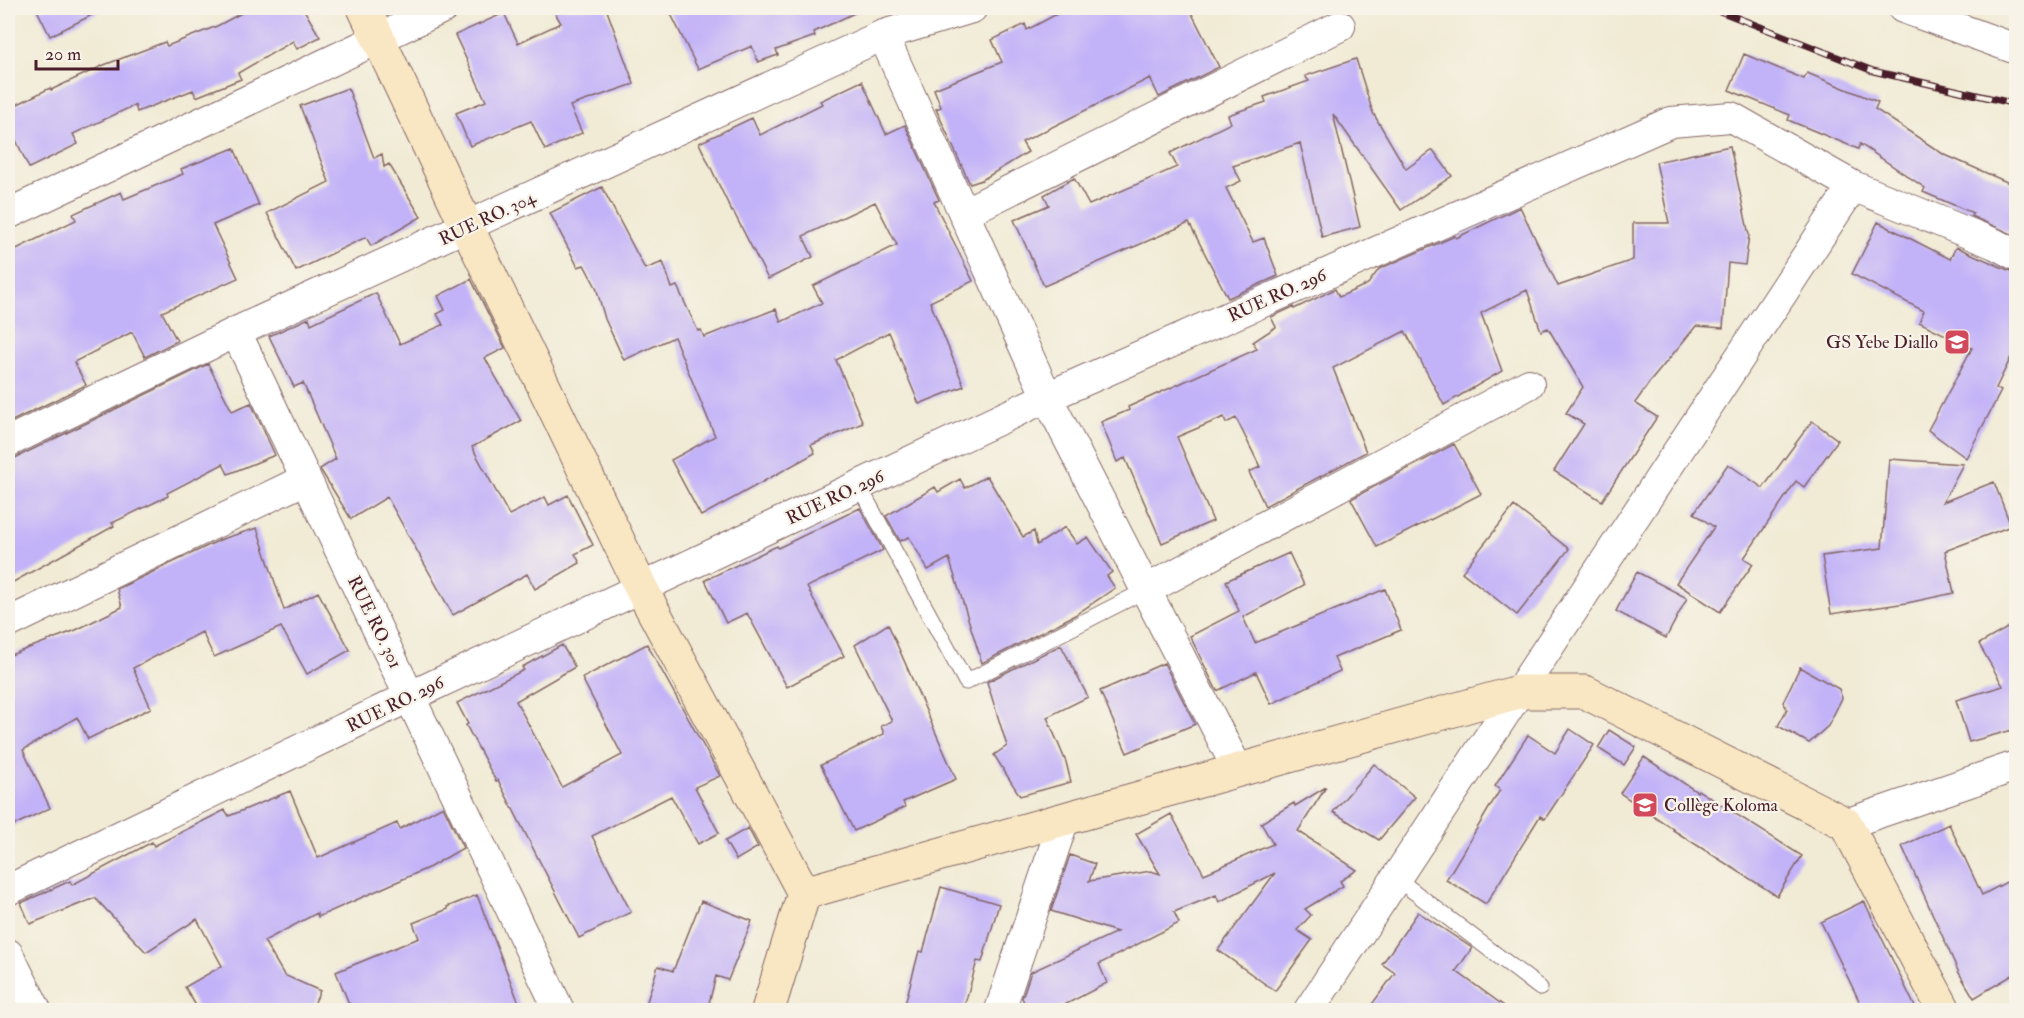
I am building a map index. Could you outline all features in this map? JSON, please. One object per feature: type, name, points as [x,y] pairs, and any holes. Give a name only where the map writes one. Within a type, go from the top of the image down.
[{"type":"street","points":[[364,8],[641,588],[804,893],[768,1011]]},
{"type":"street","points":[[8,214],[443,8]]},
{"type":"street","name":"RUE RO. 304","points":[[8,442],[236,332],[883,35],[972,8]]},
{"type":"street","points":[[1903,8],[2016,49]]},
{"type":"street","points":[[964,213],[1340,26]]},
{"type":"street","points":[[883,35],[1047,397],[1238,770]]},
{"type":"street","name":"RUE RO. 296","points":[[8,890],[411,696],[1047,397],[1671,122],[1731,117],[1853,186],[1995,244],[2016,255]]},
{"type":"street","points":[[1309,1011],[1853,186]]},
{"type":"street","name":"RUE RO. 301","points":[[236,332],[559,1011]]},
{"type":"street","points":[[1146,590],[1529,384]]},
{"type":"street","points":[[8,624],[306,478]]},
{"type":"street","points":[[804,893],[1518,692],[1585,692],[1846,824],[1944,1011]]},
{"type":"street","points":[[1846,824],[2016,766]]},
{"type":"street","points":[[1000,1011],[1064,819]]},
{"type":"street","points":[[8,954],[36,1011]]},
{"type":"lane","points":[[858,486],[966,682],[1146,590]]},
{"type":"lane","points":[[1396,878],[1540,988]]},
{"type":"building","points":[[36,8],[106,8],[50,36]]},
{"type":"building","points":[[251,8],[303,8],[320,37],[297,49],[293,41],[238,73],[241,79],[196,97],[193,90],[137,112],[135,105],[73,134],[78,144],[29,168],[8,123],[8,109],[104,65],[165,42],[167,46],[217,26]]},
{"type":"building","points":[[552,8],[606,8],[634,84],[570,106],[582,133],[545,150],[531,121],[470,146],[456,113],[486,101],[455,35],[504,13],[518,43],[561,23]]},
{"type":"building","points":[[668,8],[865,8],[814,32],[815,36],[776,50],[778,55],[758,62],[752,46],[698,69]]},
{"type":"building","points":[[1068,8],[1189,8],[1219,67],[1159,97],[1150,78],[1022,142],[1028,152],[982,180],[970,184],[936,109],[941,107],[934,89],[1002,62],[992,40],[1025,24],[1027,30]]},
{"type":"building","points":[[1744,54],[1804,79],[1807,73],[1878,102],[1875,109],[1943,154],[2016,186],[2016,236],[1971,216],[1973,213],[1923,192],[1925,188],[1860,144],[1858,149],[1788,120],[1790,115],[1729,90]]},
{"type":"building","points":[[1356,59],[1373,113],[1406,169],[1433,150],[1452,176],[1401,210],[1333,114],[1360,227],[1322,237],[1300,143],[1233,166],[1241,181],[1226,188],[1253,242],[1264,238],[1278,276],[1228,298],[1189,223],[1044,286],[1014,220],[1049,205],[1044,195],[1074,178],[1089,205],[1177,167],[1170,153],[1231,123],[1228,115],[1266,102],[1264,97],[1309,81],[1305,76]]},
{"type":"building","points":[[862,81],[886,134],[905,125],[939,200],[934,202],[973,281],[930,302],[964,386],[919,404],[889,332],[836,360],[863,423],[811,445],[815,453],[701,516],[671,460],[715,436],[674,337],[624,360],[605,319],[596,287],[584,265],[578,267],[550,213],[602,187],[645,269],[663,262],[672,288],[677,286],[698,331],[701,330],[704,337],[776,309],[781,322],[822,303],[813,286],[897,245],[875,202],[803,236],[813,257],[768,279],[699,143],[752,118],[760,135],[822,104],[820,101]]},
{"type":"building","points":[[348,88],[374,158],[382,154],[384,167],[389,164],[421,217],[371,246],[366,237],[296,271],[267,213],[329,182],[300,106]]},
{"type":"building","points":[[1730,146],[1749,235],[1745,265],[1728,263],[1723,328],[1696,326],[1635,403],[1657,417],[1602,501],[1554,471],[1584,424],[1566,413],[1583,387],[1548,328],[1541,331],[1527,290],[1481,313],[1502,371],[1444,405],[1405,331],[1333,368],[1366,452],[1265,506],[1249,472],[1260,467],[1236,418],[1226,423],[1224,417],[1177,437],[1213,521],[1162,543],[1125,458],[1117,462],[1101,422],[1129,410],[1128,407],[1257,349],[1253,342],[1276,327],[1271,317],[1293,307],[1294,309],[1335,289],[1339,297],[1368,284],[1379,269],[1455,236],[1456,238],[1520,207],[1558,286],[1633,260],[1633,223],[1669,223],[1656,162]]},
{"type":"building","points":[[234,148],[259,205],[213,225],[238,278],[162,312],[177,341],[145,357],[132,332],[74,362],[86,385],[8,423],[8,253],[76,220],[73,214],[121,192],[124,199],[183,174],[181,169]]},
{"type":"building","points":[[1878,222],[1950,259],[1956,247],[2016,272],[2016,347],[1996,388],[2001,391],[1966,458],[1928,430],[1972,348],[1919,322],[1924,311],[1852,274]]},
{"type":"building","points":[[471,279],[505,348],[485,358],[521,421],[472,447],[509,515],[545,497],[549,505],[568,495],[593,545],[575,554],[580,563],[535,589],[527,574],[453,615],[387,497],[351,519],[320,469],[336,459],[303,383],[294,387],[269,336],[309,318],[311,324],[376,293],[400,344],[443,325],[437,314],[445,310],[438,296]]},
{"type":"building","points":[[208,364],[232,411],[251,403],[275,455],[228,474],[223,464],[167,493],[168,496],[112,523],[114,526],[8,585],[8,459],[15,458]]},
{"type":"building","points":[[1812,421],[1838,440],[1804,487],[1796,481],[1744,558],[1753,564],[1720,612],[1676,583],[1714,527],[1694,513],[1728,464],[1763,488]]},
{"type":"building","points":[[1454,444],[1481,494],[1377,547],[1351,499]]},
{"type":"building","points":[[1889,459],[1963,464],[1943,502],[1994,482],[2011,526],[1945,551],[1954,593],[1907,603],[1831,614],[1822,556],[1882,548]]},
{"type":"building","points":[[987,476],[1023,537],[1034,531],[1037,545],[1065,527],[1077,544],[1088,537],[1112,572],[1107,576],[1115,588],[1075,615],[982,663],[949,558],[928,570],[909,537],[900,541],[886,516],[935,487],[938,492],[960,479],[965,488]]},
{"type":"building","points":[[1514,506],[1569,549],[1517,615],[1462,572]]},
{"type":"building","points":[[860,508],[883,550],[807,587],[844,656],[787,687],[747,613],[726,623],[705,580]]},
{"type":"building","points":[[257,528],[284,610],[318,592],[350,650],[307,674],[281,627],[214,657],[202,632],[133,668],[151,708],[88,739],[77,717],[23,750],[50,808],[8,828],[8,656],[76,630],[122,607],[117,589],[222,539]]},
{"type":"building","points":[[1289,553],[1304,585],[1243,617],[1255,643],[1385,589],[1401,630],[1334,658],[1340,671],[1271,704],[1256,672],[1217,691],[1190,636],[1239,611],[1226,581]]},
{"type":"building","points":[[1637,572],[1687,598],[1666,638],[1616,611]]},
{"type":"building","points":[[2016,623],[2016,729],[1969,742],[1956,700],[2003,686],[1979,644]]},
{"type":"building","points":[[888,624],[956,779],[903,802],[905,807],[854,831],[821,765],[884,734],[881,726],[892,721],[855,645]]},
{"type":"building","points":[[647,644],[720,776],[695,787],[719,833],[698,844],[671,796],[592,836],[631,912],[579,938],[498,780],[496,781],[466,725],[468,724],[457,703],[524,670],[522,667],[562,645],[575,667],[516,701],[562,787],[622,755],[582,678]]},
{"type":"building","points":[[1061,645],[1088,697],[1047,717],[1066,762],[1071,782],[1020,796],[994,755],[1007,746],[987,682]]},
{"type":"building","points":[[1164,663],[1195,724],[1127,753],[1100,691]]},
{"type":"building","points":[[1800,667],[1839,689],[1842,698],[1828,726],[1809,743],[1778,726],[1787,709],[1783,702]]},
{"type":"building","points":[[1570,729],[1594,745],[1545,819],[1540,816],[1486,904],[1446,880],[1500,790],[1495,786],[1528,735],[1555,753]]},
{"type":"building","points":[[1609,730],[1636,747],[1624,765],[1598,748]]},
{"type":"building","points":[[1644,757],[1802,856],[1777,896],[1673,830],[1620,793]]},
{"type":"building","points":[[1374,764],[1415,797],[1379,840],[1333,812]]},
{"type":"building","points":[[1326,787],[1298,831],[1357,870],[1340,881],[1343,886],[1305,909],[1311,915],[1297,930],[1312,940],[1275,991],[1218,950],[1275,873],[1219,902],[1216,895],[1174,912],[1179,923],[1099,964],[1107,983],[1053,1011],[1029,1011],[1022,998],[1031,972],[1117,932],[1051,911],[1070,855],[1095,864],[1089,881],[1151,871],[1160,874],[1136,834],[1171,814],[1204,874],[1273,844],[1261,823]]},
{"type":"building","points":[[290,791],[318,858],[397,823],[400,829],[443,806],[463,848],[430,867],[318,917],[317,913],[264,941],[284,975],[320,991],[311,1011],[199,1011],[185,987],[222,966],[197,919],[146,952],[95,898],[30,924],[21,903],[70,881],[72,885],[152,842],[154,846],[225,810],[229,816]]},
{"type":"building","points":[[1949,824],[1982,895],[2016,877],[2016,973],[1974,998],[1959,973],[1902,846]]},
{"type":"building","points":[[748,828],[758,847],[736,860],[725,841]]},
{"type":"building","points":[[941,887],[999,904],[982,962],[977,961],[963,1011],[930,1011],[905,1004],[919,951],[923,952]]},
{"type":"building","points":[[477,895],[522,1011],[352,1011],[336,972],[419,938],[413,923]]},
{"type":"building","points":[[701,901],[752,921],[728,980],[716,976],[707,1011],[644,1011],[658,966],[673,971]]},
{"type":"building","points":[[1864,901],[1917,1011],[1864,1011],[1821,922]]},
{"type":"building","points":[[1418,912],[1472,948],[1456,971],[1511,1011],[1367,1011],[1395,973],[1382,964]]},
{"type":"railway","points":[[1712,8],[1873,71],[2016,104]]},
{"type":"place","name":"GS Yebe Diallo","points":[[1957,342]]},
{"type":"place","name":"Collège Koloma","points":[[1645,805]]}]
